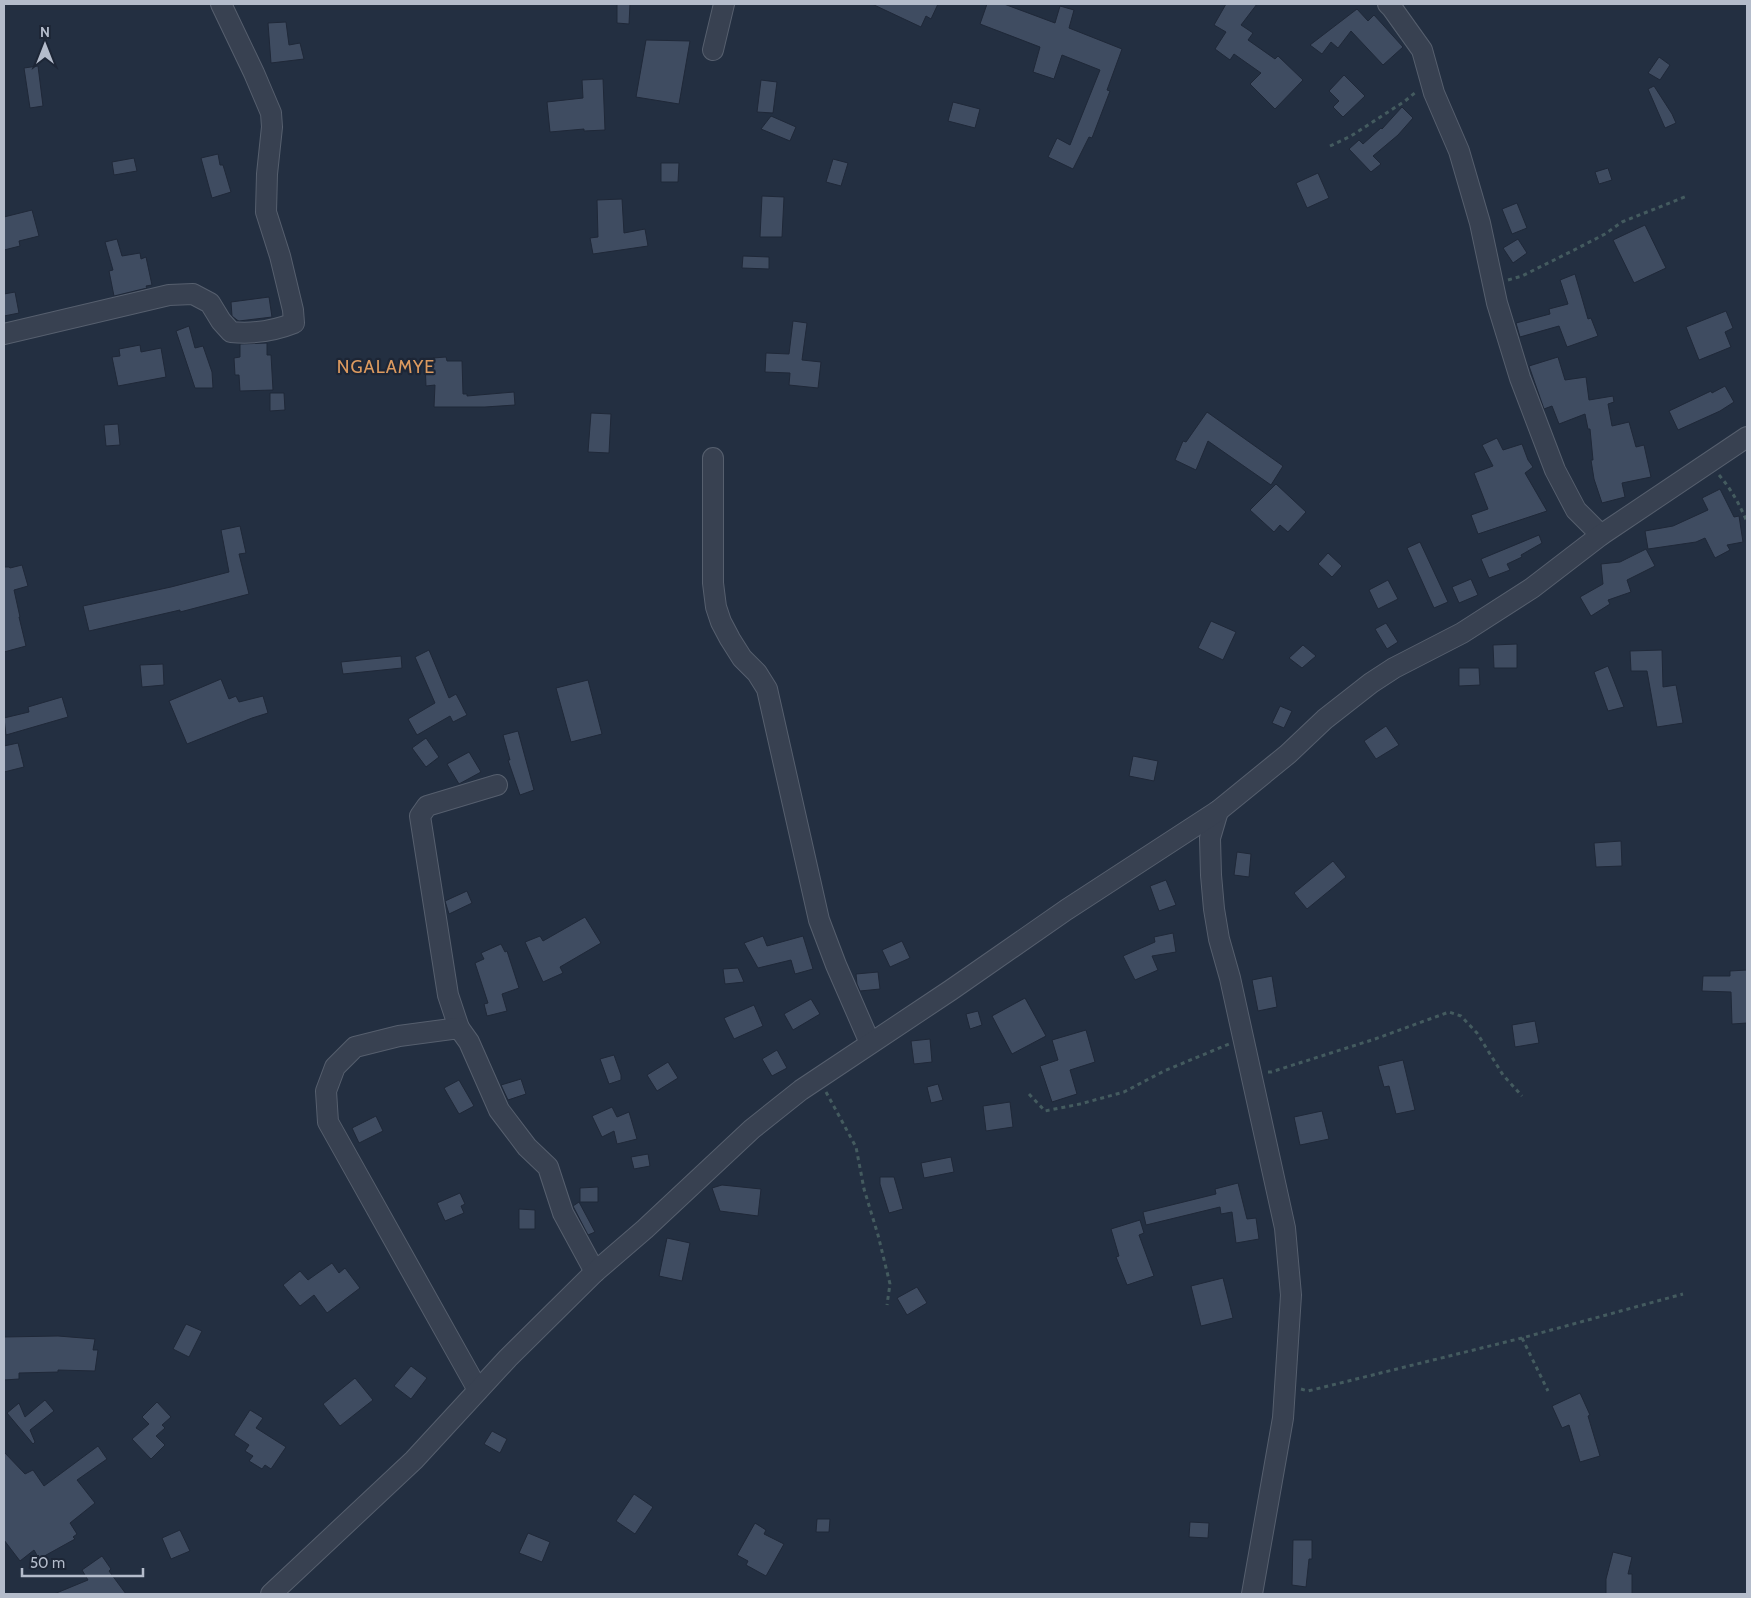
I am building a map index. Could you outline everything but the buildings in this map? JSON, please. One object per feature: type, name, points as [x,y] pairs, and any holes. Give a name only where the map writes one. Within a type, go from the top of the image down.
[{"type":"street","points":[[4,334],[121,305],[193,294],[210,303],[221,321],[231,332],[248,334],[294,323],[293,310],[282,265],[266,212],[267,174],[272,146],[271,113],[221,4]]},
{"type":"street","points":[[713,50],[724,4]]},
{"type":"street","points":[[1388,4],[1422,50],[1434,93],[1459,150],[1480,223],[1493,284],[1520,378],[1555,470],[1576,510],[1601,535]]},
{"type":"street","points":[[271,1594],[414,1460],[508,1358],[595,1272],[645,1229],[752,1129],[870,1042],[951,990],[1066,910],[1218,811],[1288,754],[1324,719],[1371,683],[1394,668],[1462,633],[1524,593],[1601,535],[1747,437]]},
{"type":"street","points":[[713,458],[713,583],[716,607],[730,640],[742,658],[758,673],[767,690],[819,920],[836,965],[870,1042]]},
{"type":"street","points":[[497,785],[427,806],[420,816],[448,996],[459,1028],[469,1042],[499,1110],[527,1147],[548,1167],[563,1213],[595,1272]]},
{"type":"street","points":[[1218,811],[1210,838],[1214,909],[1219,939],[1230,978],[1285,1228],[1291,1295],[1283,1418],[1252,1594]]},
{"type":"street","points":[[459,1028],[398,1036],[355,1047],[335,1067],[326,1091],[328,1122],[478,1390]]},
{"type":"path","points":[[1330,146],[1352,136],[1405,101],[1430,80]]},
{"type":"path","points":[[1493,284],[1522,276],[1605,234],[1622,222],[1687,196]]},
{"type":"path","points":[[1708,464],[1726,483],[1741,507],[1747,522]]},
{"type":"path","points":[[1250,1069],[1271,1072],[1393,1033],[1449,1012],[1460,1016],[1477,1033],[1503,1075],[1522,1096]]},
{"type":"path","points":[[1029,1094],[1045,1111],[1080,1104],[1124,1092],[1164,1071],[1243,1038]]},
{"type":"path","points":[[818,1079],[856,1147],[864,1189],[890,1284],[887,1306]]},
{"type":"path","points":[[1286,1386],[1308,1390],[1522,1338],[1683,1294]]},
{"type":"path","points":[[1522,1338],[1548,1391]]},
{"type":"district","name":"NGALAMYE","points":[[386,367]]}]
